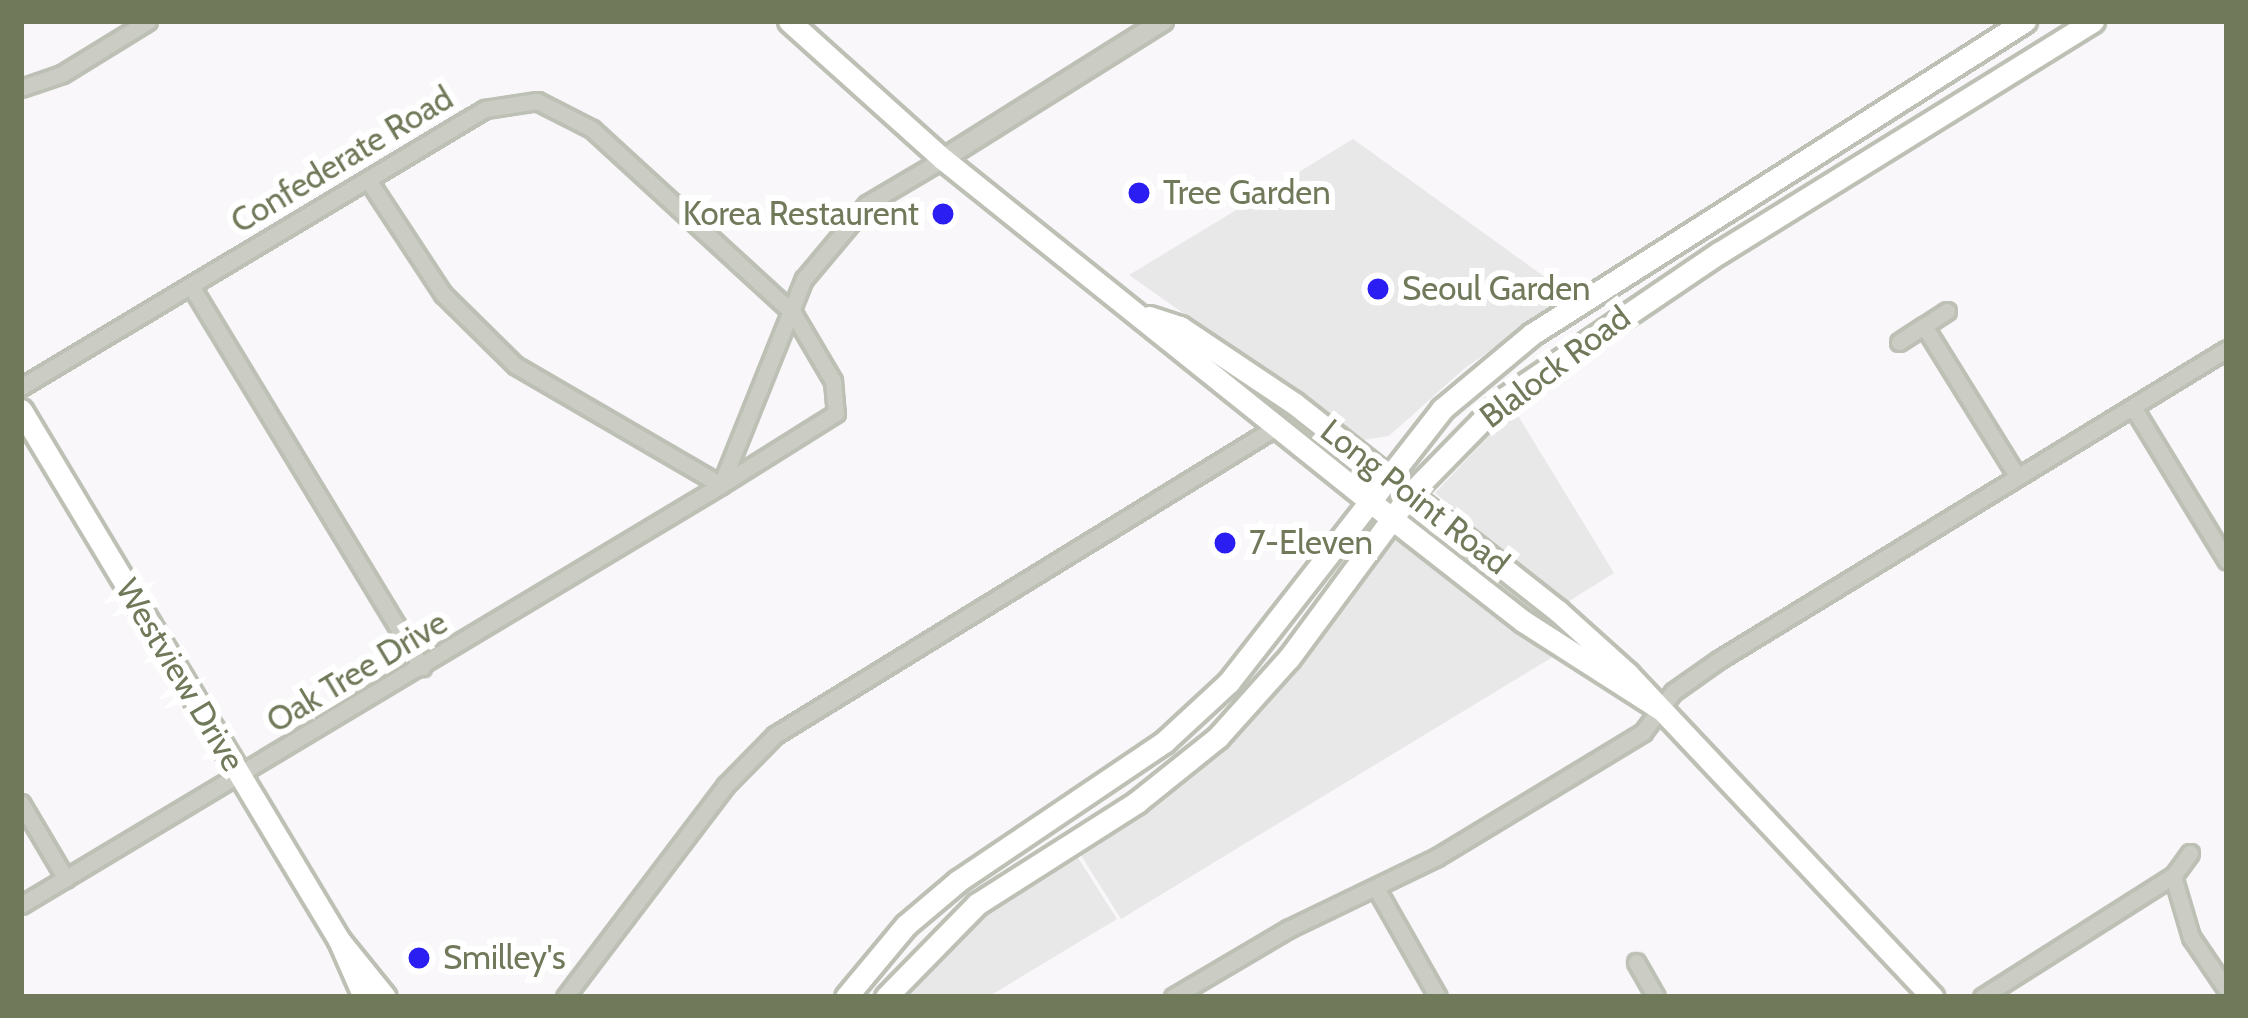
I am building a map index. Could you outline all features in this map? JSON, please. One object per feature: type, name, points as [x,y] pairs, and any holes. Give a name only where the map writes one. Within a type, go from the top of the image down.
[{"type":"main road","name":"Long Point Road","points":[[789,21],[943,159],[1147,316],[1391,518],[1523,621],[1660,709]]},
{"type":"main road","points":[[2029,21],[2050,47]]},
{"type":"main road","name":"Blalock Road","points":[[846,997],[958,881],[1164,742],[1229,682],[1366,498],[1442,409],[1559,316],[2029,21]]},
{"type":"main road","name":"Blalock Road","points":[[888,994],[977,904],[1180,770],[1255,700],[1411,493],[1503,399],[1719,253],[2093,21]]},
{"type":"main road","points":[[1850,132],[1874,156]]},
{"type":"main road","points":[[1701,224],[1719,253]]},
{"type":"main road","name":"Long Point Road","points":[[1147,316],[1180,327],[1387,473],[1558,611],[1660,709],[1932,997]]},
{"type":"main road","points":[[1559,316],[1577,345]]},
{"type":"main road","name":"Westview Drive","points":[[21,410],[339,940],[364,997]]},
{"type":"main road","points":[[1229,682],[1255,700]]},
{"type":"main road","points":[[1066,807],[1081,835]]},
{"type":"main road","name":"Westview Drive","points":[[339,940],[385,997]]},
{"type":"main road","points":[[865,973],[888,994]]},
{"type":"street","points":[[21,88],[62,74],[148,21]]},
{"type":"street","points":[[368,180],[443,294],[515,365],[721,485],[804,279],[867,204],[1162,21]]},
{"type":"street","name":"Confederate Road","points":[[21,387],[485,109],[537,101],[592,129],[793,314]]},
{"type":"street","points":[[191,286],[422,668]]},
{"type":"street","points":[[1899,342],[1947,311]]},
{"type":"street","name":"Oak Tree Drive","points":[[21,905],[422,668],[836,412],[833,380],[793,314]]},
{"type":"street","points":[[1924,326],[2017,476]]},
{"type":"street","points":[[1173,997],[1376,887],[1643,732],[1660,709],[1720,659],[2227,349]]},
{"type":"street","points":[[2133,406],[2227,561]]},
{"type":"street","points":[[565,997],[726,785],[775,736],[1276,427]]},
{"type":"street","points":[[21,803],[66,879]]},
{"type":"street","points":[[1982,997],[2173,876],[2190,853]]},
{"type":"street","points":[[2173,876],[2191,937],[2227,990]]},
{"type":"street","points":[[1376,887],[1438,997]]},
{"type":"street","points":[[1636,962],[1655,997]]},
{"type":"shaded area","points":[[1353,139],[1570,295],[1465,368],[1389,436],[1363,440],[1129,275]]},
{"type":"shaded area","points":[[1514,409],[1614,573],[1566,603],[1435,493]]},
{"type":"shaded area","points":[[1398,536],[1556,655],[1121,919],[1077,849],[1188,775],[1270,697]]},
{"type":"shaded area","points":[[1075,853],[1117,919],[988,997],[903,997],[997,906]]},
{"type":"place","name":"Tree Garden","points":[[1139,193]]},
{"type":"place","name":"Korea Restaurent","points":[[943,214]]},
{"type":"place","name":"Seoul Garden","points":[[1378,289]]},
{"type":"place","name":"7-Eleven","points":[[1225,543]]},
{"type":"place","name":"Smilley's","points":[[419,958]]}]
